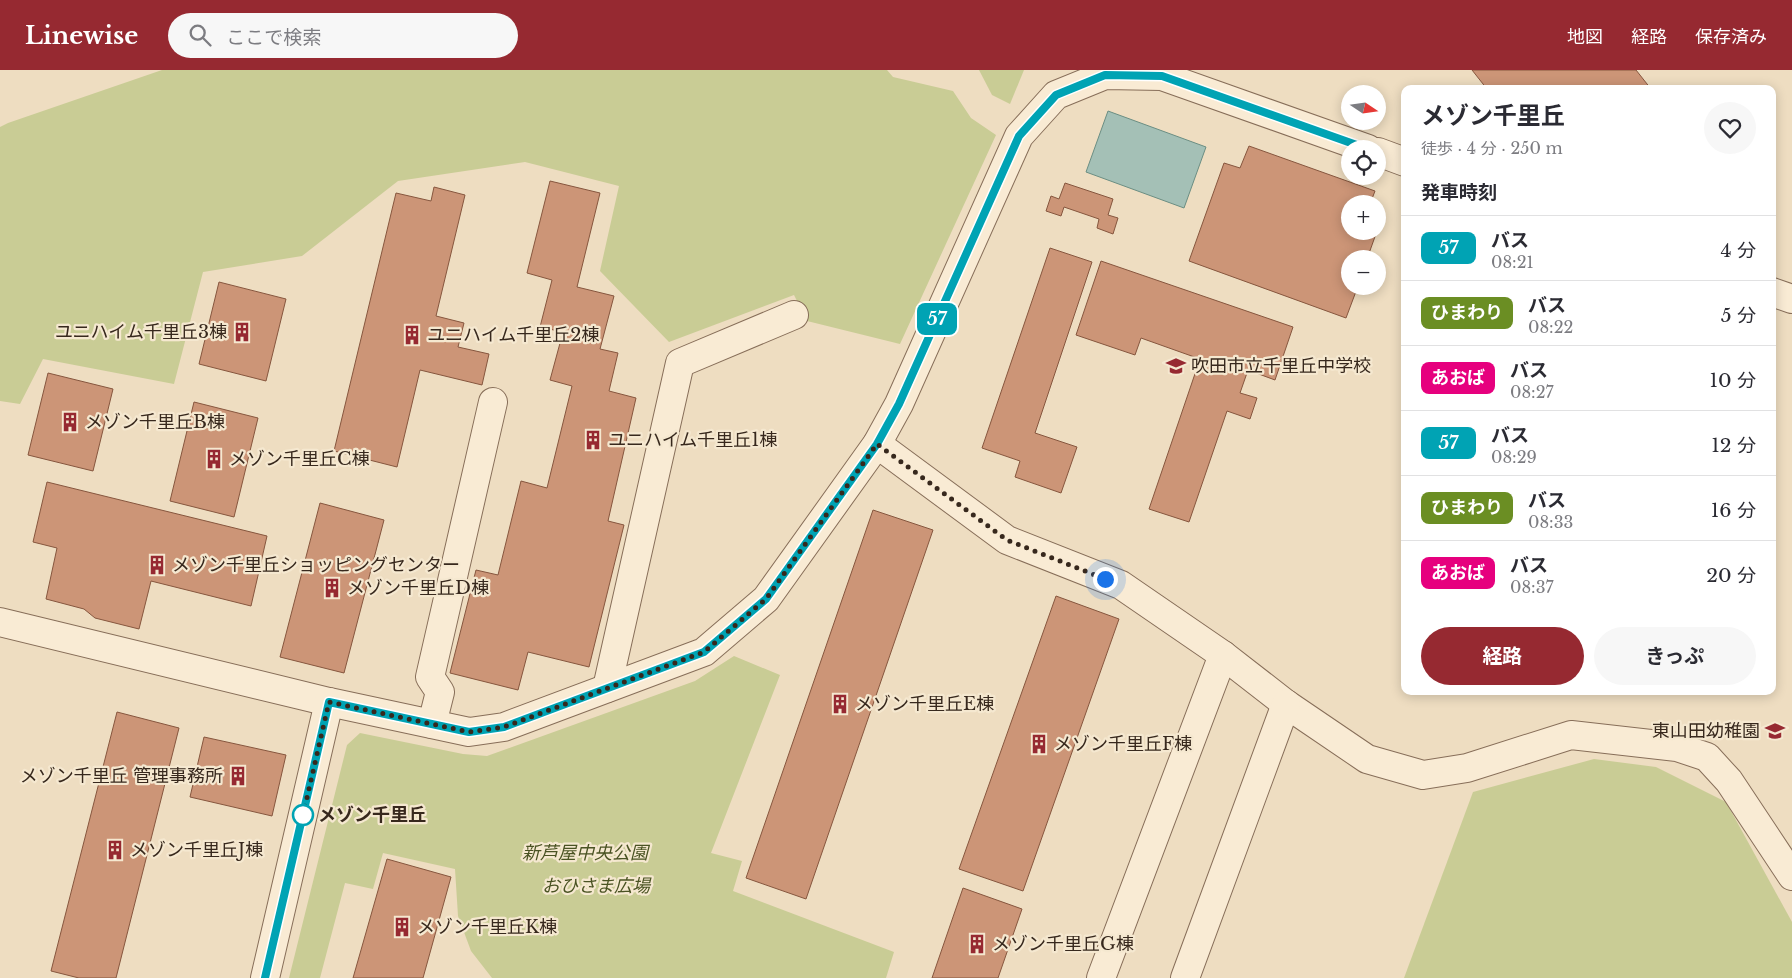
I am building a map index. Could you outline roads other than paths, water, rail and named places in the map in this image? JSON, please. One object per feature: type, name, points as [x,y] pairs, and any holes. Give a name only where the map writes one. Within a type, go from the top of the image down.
[{"type":"street","points":[[0,622],[329,702],[469,732],[504,727],[704,652],[766,599],[877,444],[899,404],[1019,136],[1056,95],[1105,75],[1162,76],[1343,140]]},
{"type":"street","points":[[1386,155],[1401,161]]},
{"type":"street","points":[[1776,293],[1792,299]]},
{"type":"street","points":[[607,688],[680,363],[794,315]]},
{"type":"street","points":[[432,724],[440,692],[430,677],[494,402]]},
{"type":"street","points":[[877,444],[1007,540],[1121,586],[1223,656],[1286,704],[1367,759],[1423,774],[1467,768],[1571,735],[1677,748],[1707,757],[1729,781],[1792,876]]},
{"type":"street","points":[[1101,978],[1223,656]]},
{"type":"street","points":[[265,978],[329,702]]},
{"type":"street","points":[[1185,978],[1286,704]]},
{"type":"water","points":[[1108,111],[1206,147],[1184,208],[1086,172]]},
{"type":"place","name":"ユニハイム千里丘3棟","points":[[242,332]]},
{"type":"place","name":"ユニハイム千里丘2棟","points":[[412,335]]},
{"type":"place","name":"吹田市立千里丘中学校","points":[[1176,366]]},
{"type":"place","name":"メゾン千里丘B棟","points":[[70,422]]},
{"type":"place","name":"ユニハイム千里丘1棟","points":[[593,440]]},
{"type":"place","name":"メゾン千里丘C棟","points":[[214,459]]},
{"type":"place","name":"メゾン千里丘ショッピングセンター","points":[[157,565]]},
{"type":"place","name":"メゾン千里丘D棟","points":[[332,588]]},
{"type":"place","name":"メゾン千里丘E棟","points":[[840,704]]},
{"type":"place","name":"東山田幼稚園","points":[[1775,731]]},
{"type":"place","name":"メゾン千里丘F棟","points":[[1039,744]]},
{"type":"place","name":"メゾン千里丘 管理事務所","points":[[238,776]]},
{"type":"place","name":"メゾン千里丘","points":[[303,815]]},
{"type":"place","name":"メゾン千里丘J棟","points":[[115,850]]},
{"type":"place","name":"メゾン千里丘K棟","points":[[402,927]]},
{"type":"place","name":"メゾン千里丘G棟","points":[[977,944]]},
{"type":"park label","name":"新芦屋中央公園","points":[[585,853]]},
{"type":"park label","name":"おひさま広場","points":[[596,886]]}]
